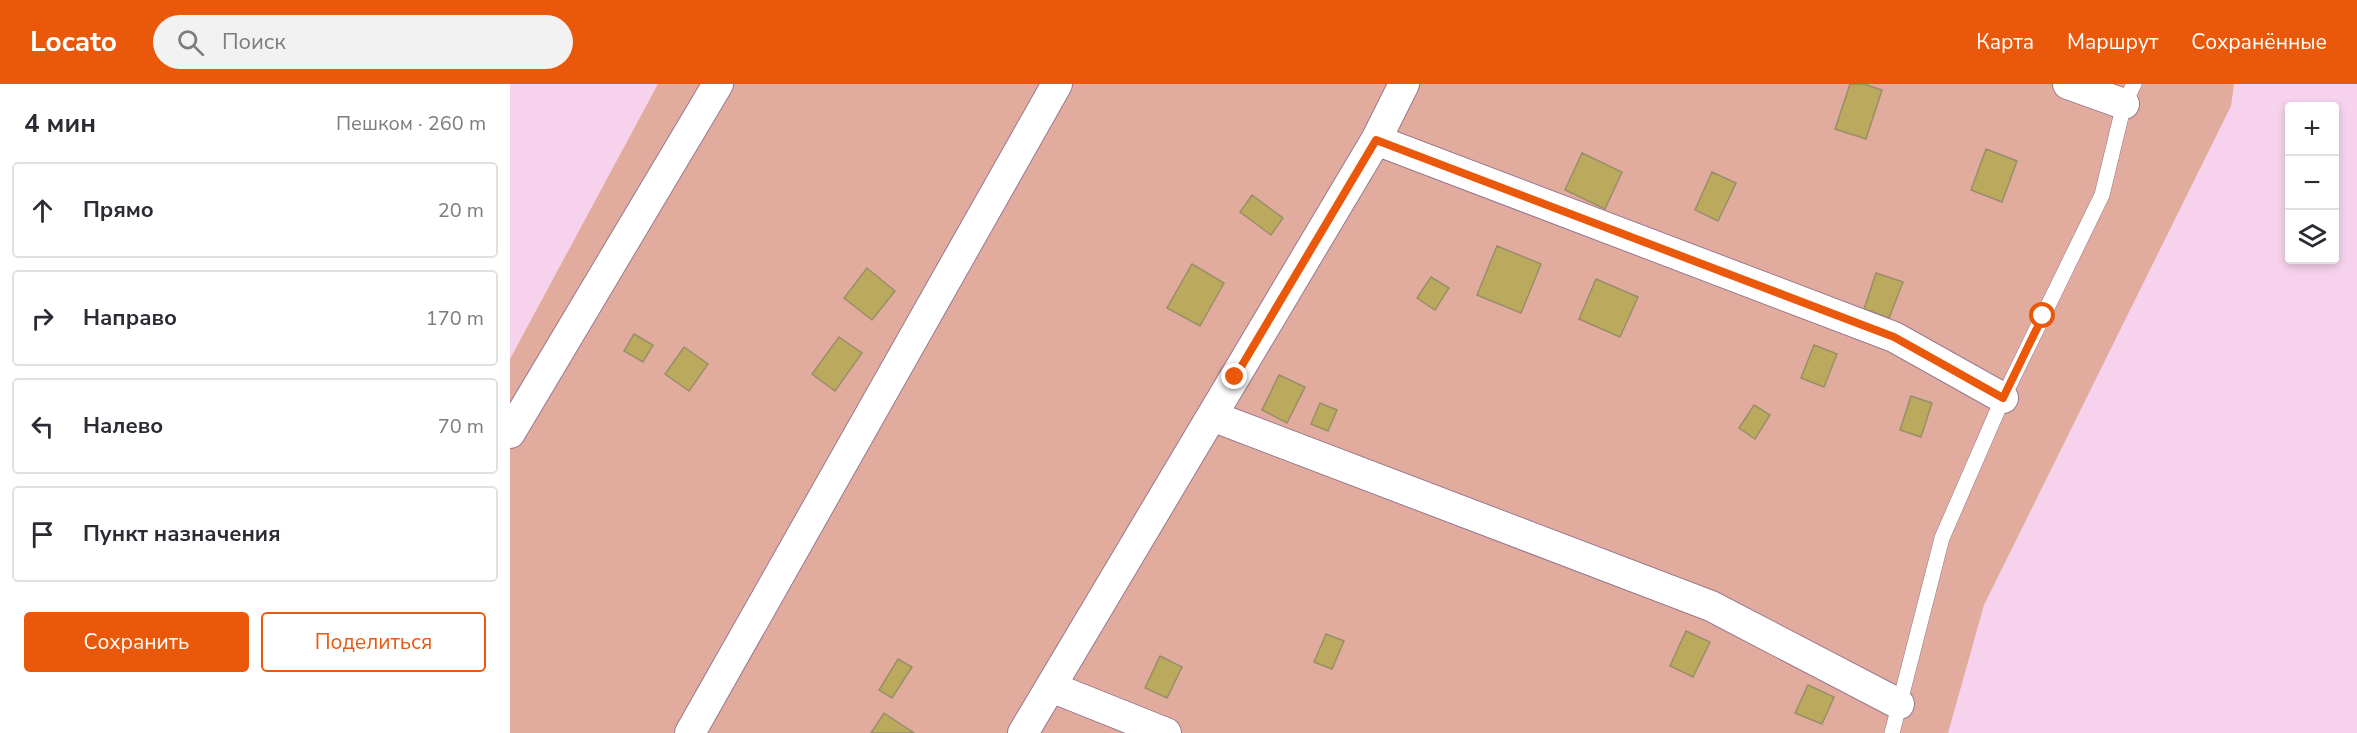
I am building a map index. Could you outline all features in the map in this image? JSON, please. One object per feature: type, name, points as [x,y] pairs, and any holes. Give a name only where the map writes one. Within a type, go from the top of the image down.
[{"type":"street","points":[[510,433],[718,84]]},
{"type":"street","points":[[690,733],[1058,84]]},
{"type":"street","points":[[1023,733],[1376,140],[1404,84]]},
{"type":"street","points":[[2068,84],[2129,94]]},
{"type":"street","points":[[1376,140],[1894,337],[2003,398]]},
{"type":"street","points":[[1212,416],[1711,606],[1899,704]]},
{"type":"street","points":[[1051,687],[1166,733]]},
{"type":"lane","points":[[1892,733],[1942,538],[2003,398],[2102,195],[2129,94]]},
{"type":"shaded area","points":[[658,84],[2234,84],[2231,106],[1984,605],[1948,733],[510,733],[510,359]]},
{"type":"building","points":[[1850,84],[1864,84],[1882,90],[1866,139],[1835,129]]},
{"type":"building","points":[[1986,149],[2017,161],[2002,202],[1971,190]]},
{"type":"building","points":[[1582,153],[1622,172],[1605,209],[1565,190]]},
{"type":"building","points":[[1712,172],[1736,183],[1718,221],[1695,210]]},
{"type":"building","points":[[1252,195],[1283,218],[1271,235],[1240,212]]},
{"type":"building","points":[[1497,246],[1541,264],[1521,313],[1477,295]]},
{"type":"building","points":[[1192,264],[1224,283],[1200,326],[1167,308]]},
{"type":"building","points":[[867,268],[895,291],[872,320],[844,298]]},
{"type":"building","points":[[1876,273],[1903,282],[1889,318],[1864,309]]},
{"type":"building","points":[[1431,277],[1449,288],[1435,310],[1417,298]]},
{"type":"building","points":[[1596,279],[1638,297],[1620,337],[1579,319]]},
{"type":"building","points":[[634,334],[653,345],[643,362],[624,351]]},
{"type":"building","points":[[839,337],[862,353],[835,391],[812,374]]},
{"type":"building","points":[[1814,345],[1837,354],[1824,387],[1801,378]]},
{"type":"building","points":[[684,347],[708,364],[689,391],[665,374]]},
{"type":"building","points":[[1279,375],[1305,387],[1287,423],[1262,410]]},
{"type":"building","points":[[1911,396],[1932,403],[1921,437],[1900,430]]},
{"type":"building","points":[[1320,403],[1337,410],[1328,431],[1311,424]]},
{"type":"building","points":[[1754,405],[1770,415],[1755,439],[1739,428]]},
{"type":"building","points":[[1686,631],[1710,642],[1693,677],[1670,666]]},
{"type":"building","points":[[1326,634],[1344,641],[1332,669],[1314,662]]},
{"type":"building","points":[[1160,656],[1182,667],[1167,698],[1145,688]]},
{"type":"building","points":[[898,659],[912,667],[892,698],[879,690]]},
{"type":"building","points":[[1808,685],[1834,697],[1822,724],[1795,713]]},
{"type":"building","points":[[884,713],[914,733],[871,733]]},
{"type":"route","points":[[1235,377],[1376,140],[1894,337],[2003,398],[2043,316]]}]
